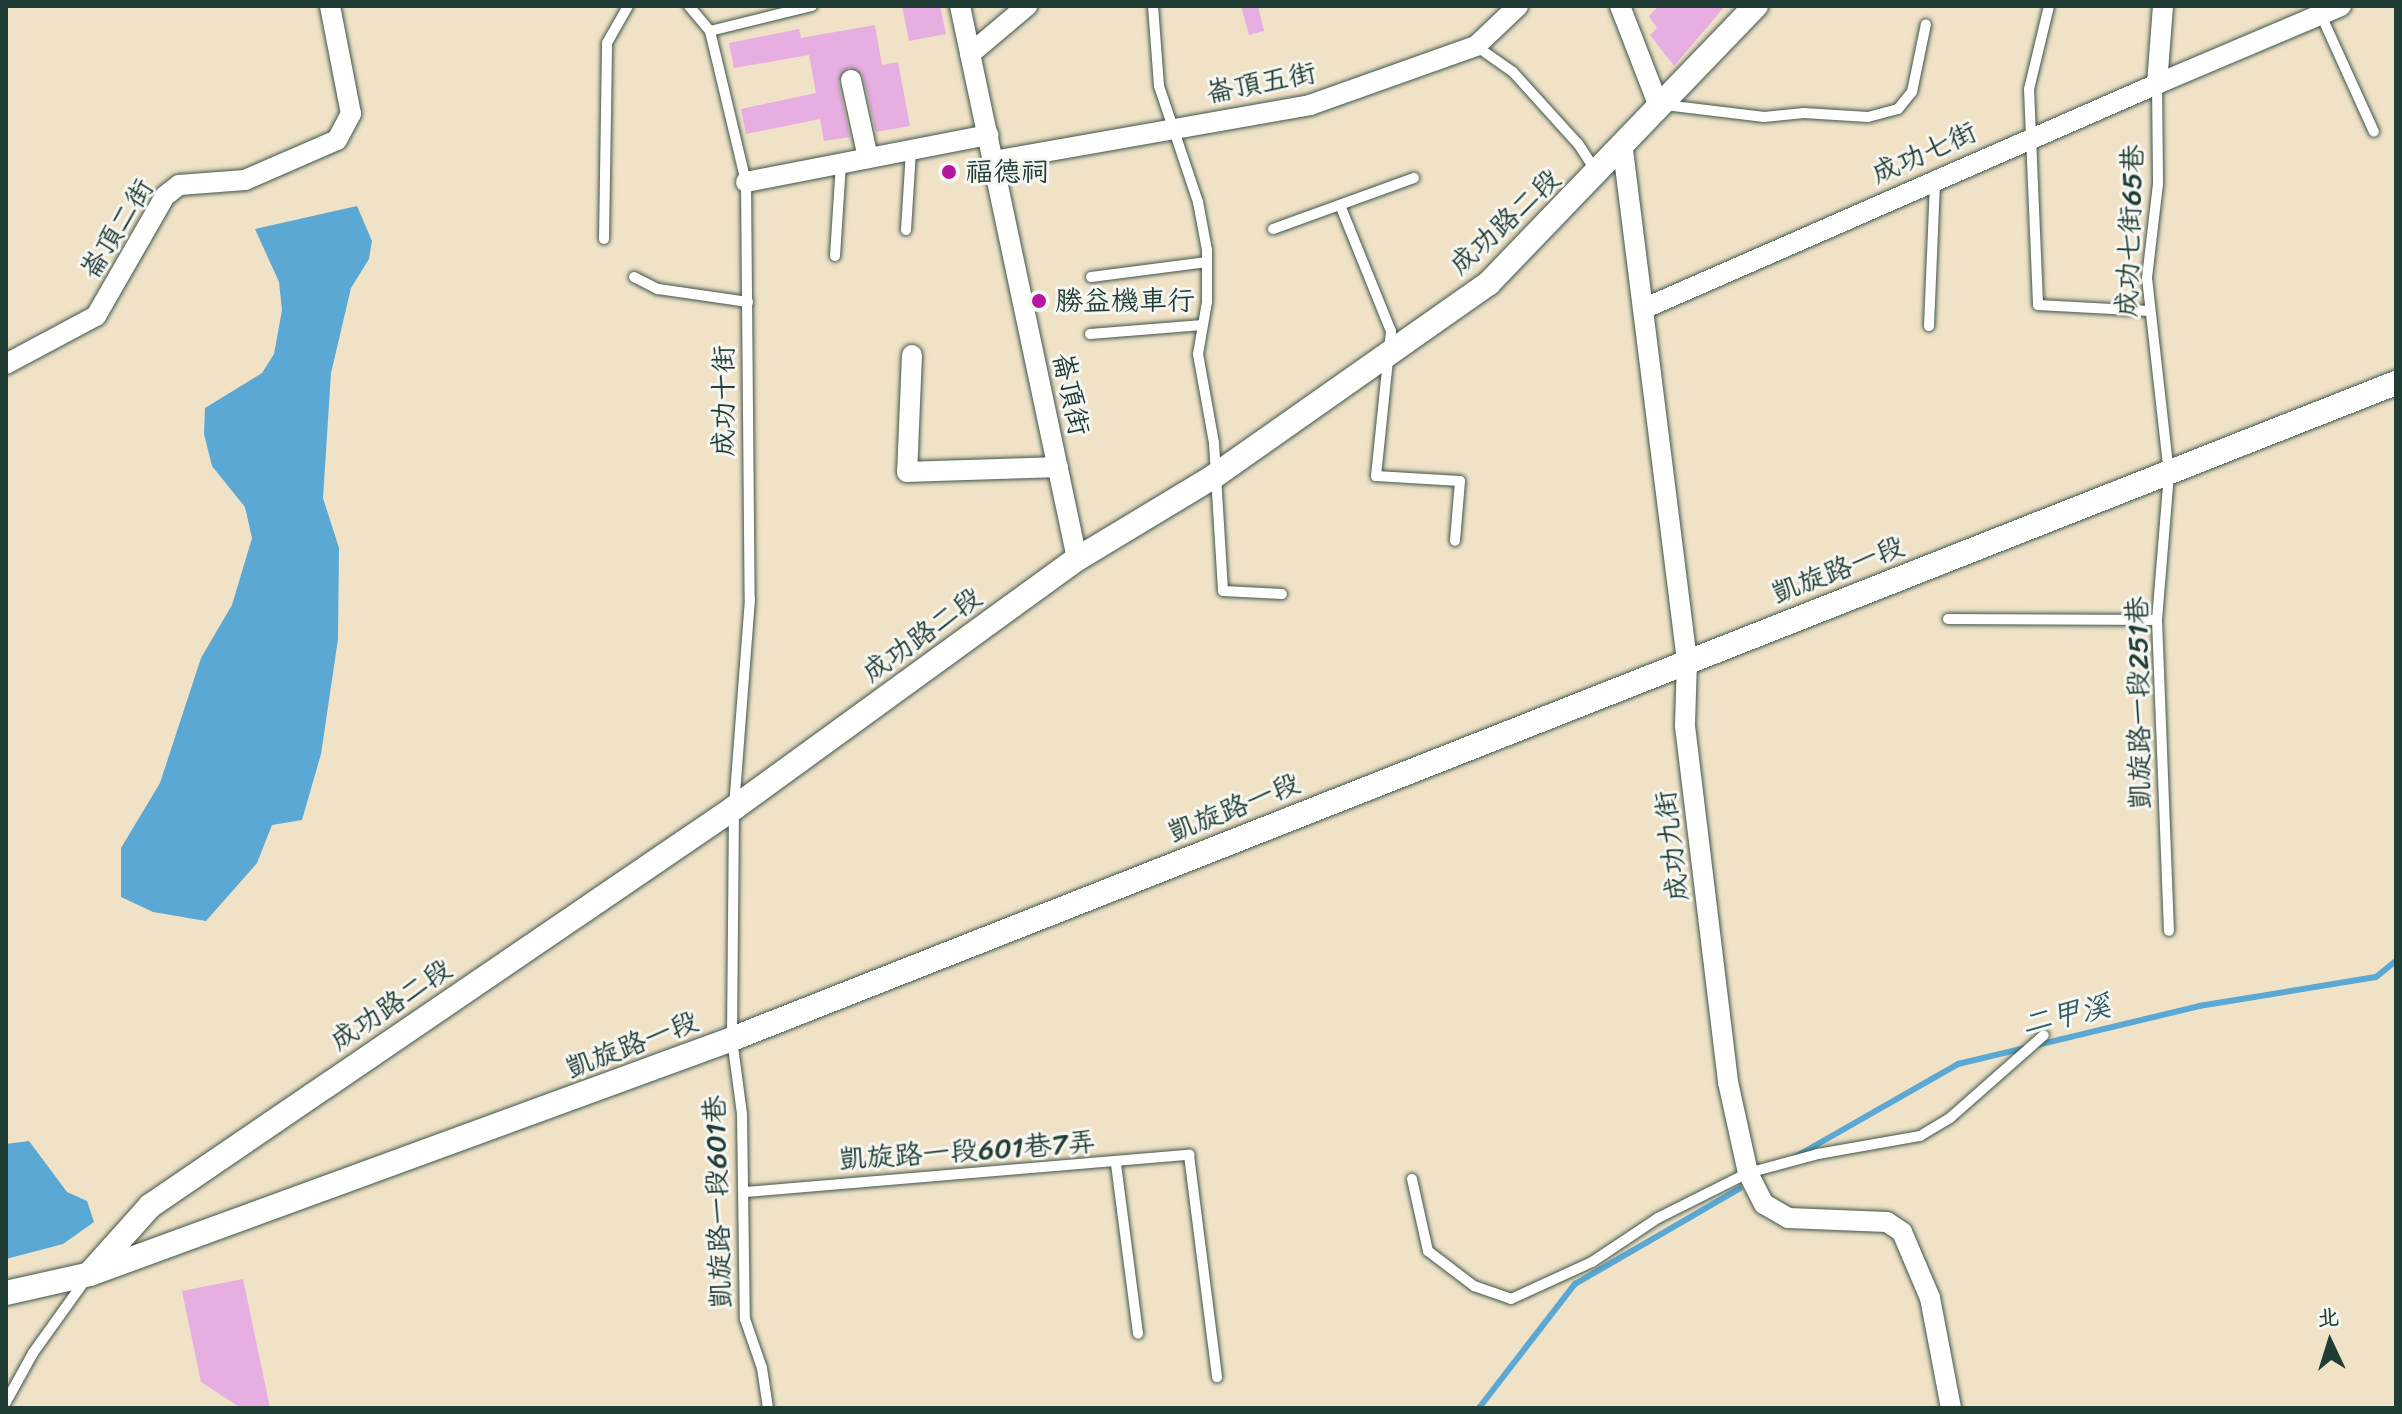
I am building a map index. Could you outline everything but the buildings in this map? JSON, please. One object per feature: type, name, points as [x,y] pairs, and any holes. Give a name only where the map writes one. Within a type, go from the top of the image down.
[{"type":"street","name":"崙頂二街","points":[[6,364],[96,316],[165,196],[179,185],[245,180],[337,140],[351,114],[330,6]]},
{"type":"street","name":"崙頂街","points":[[960,6],[1077,559]]},
{"type":"street","points":[[970,54],[1027,6]]},
{"type":"street","name":"崙頂五街","points":[[993,161],[1310,105],[1476,46],[1488,29],[1518,6]]},
{"type":"street","points":[[1620,6],[1658,104]]},
{"type":"street","name":"成功路二段","points":[[90,1274],[150,1206],[734,808],[1077,559],[1213,477],[1489,283],[1623,150],[1658,104],[1756,6]]},
{"type":"street","points":[[2157,84],[2163,6]]},
{"type":"street","name":"成功七街","points":[[1643,309],[2031,136],[2341,6]]},
{"type":"street","points":[[851,80],[868,158]]},
{"type":"street","points":[[746,182],[988,135]]},
{"type":"street","name":"成功九街","points":[[1623,150],[1687,661],[1685,726],[1728,1082],[1748,1173],[1764,1204],[1788,1218],[1887,1222],[1902,1232],[1930,1298],[1951,1408]]},
{"type":"street","points":[[912,355],[907,472],[1058,467]]},
{"type":"street","name":"凱旋路一段","points":[[6,1293],[90,1274],[732,1039],[2396,383]]},
{"type":"lane","points":[[604,239],[607,43],[628,6]]},
{"type":"lane","name":"成功十街","points":[[689,6],[710,31],[746,182],[750,599],[734,808],[732,1039]]},
{"type":"lane","points":[[710,31],[812,6]]},
{"type":"lane","points":[[1153,6],[1159,86],[1198,202],[1207,262],[1198,354],[1214,443],[1213,477],[1223,591],[1282,594]]},
{"type":"lane","points":[[2049,6],[2029,89],[2038,305],[2149,311]]},
{"type":"lane","points":[[2321,15],[2374,132]]},
{"type":"lane","points":[[1658,104],[1764,117],[1804,113],[1868,117],[1898,109],[1912,92],[1926,24]]},
{"type":"lane","points":[[1476,46],[1513,72],[1579,145],[1598,175]]},
{"type":"lane","name":"成功七街65巷","points":[[2157,84],[2158,184],[2147,278],[2169,474]]},
{"type":"lane","points":[[906,230],[911,150]]},
{"type":"lane","points":[[835,256],[841,164]]},
{"type":"lane","points":[[1273,229],[1414,178]]},
{"type":"lane","points":[[1929,326],[1935,179]]},
{"type":"lane","points":[[1340,205],[1391,331],[1376,476],[1460,481],[1455,541]]},
{"type":"lane","points":[[1091,277],[1207,262]]},
{"type":"lane","points":[[634,277],[658,289],[748,302]]},
{"type":"lane","points":[[1090,334],[1203,325]]},
{"type":"lane","name":"凱旋路一段251巷","points":[[2169,474],[2157,620],[2169,931]]},
{"type":"lane","points":[[1948,619],[2157,620]]},
{"type":"lane","points":[[1412,1179],[1428,1251],[1474,1286],[1511,1299],[1592,1262],[1658,1218],[1748,1173],[1818,1154],[1920,1136],[1950,1118],[2044,1035]]},
{"type":"lane","name":"凱旋路一段601巷","points":[[732,1039],[745,1192],[745,1319],[762,1368],[768,1408]]},
{"type":"lane","points":[[1116,1164],[1189,1155],[1217,1377]]},
{"type":"lane","name":"凱旋路一段601巷7弄","points":[[745,1192],[1116,1164],[1138,1334]]},
{"type":"lane","points":[[6,1402],[33,1353],[90,1274]]},
{"type":"water","points":[[357,206],[372,241],[369,259],[351,288],[331,373],[323,498],[339,548],[338,639],[321,754],[302,820],[272,825],[257,863],[206,921],[153,912],[121,897],[121,848],[160,783],[201,658],[232,605],[252,538],[245,507],[212,466],[204,434],[205,408],[262,373],[274,354],[282,310],[279,282],[255,229]]},
{"type":"water","points":[[29,1141],[67,1192],[87,1201],[94,1222],[63,1244],[6,1259],[6,1144]]},
{"type":"waterway","name":"二甲溪","points":[[1795,1157],[1958,1064],[2199,1006],[2376,977],[2396,961]]},
{"type":"waterway","name":"二甲溪","points":[[1479,1408],[1575,1284],[1739,1189]]},
{"type":"place","name":"福德祠","points":[[949,172]]},
{"type":"place","name":"勝益機車行","points":[[1039,301]]}]
